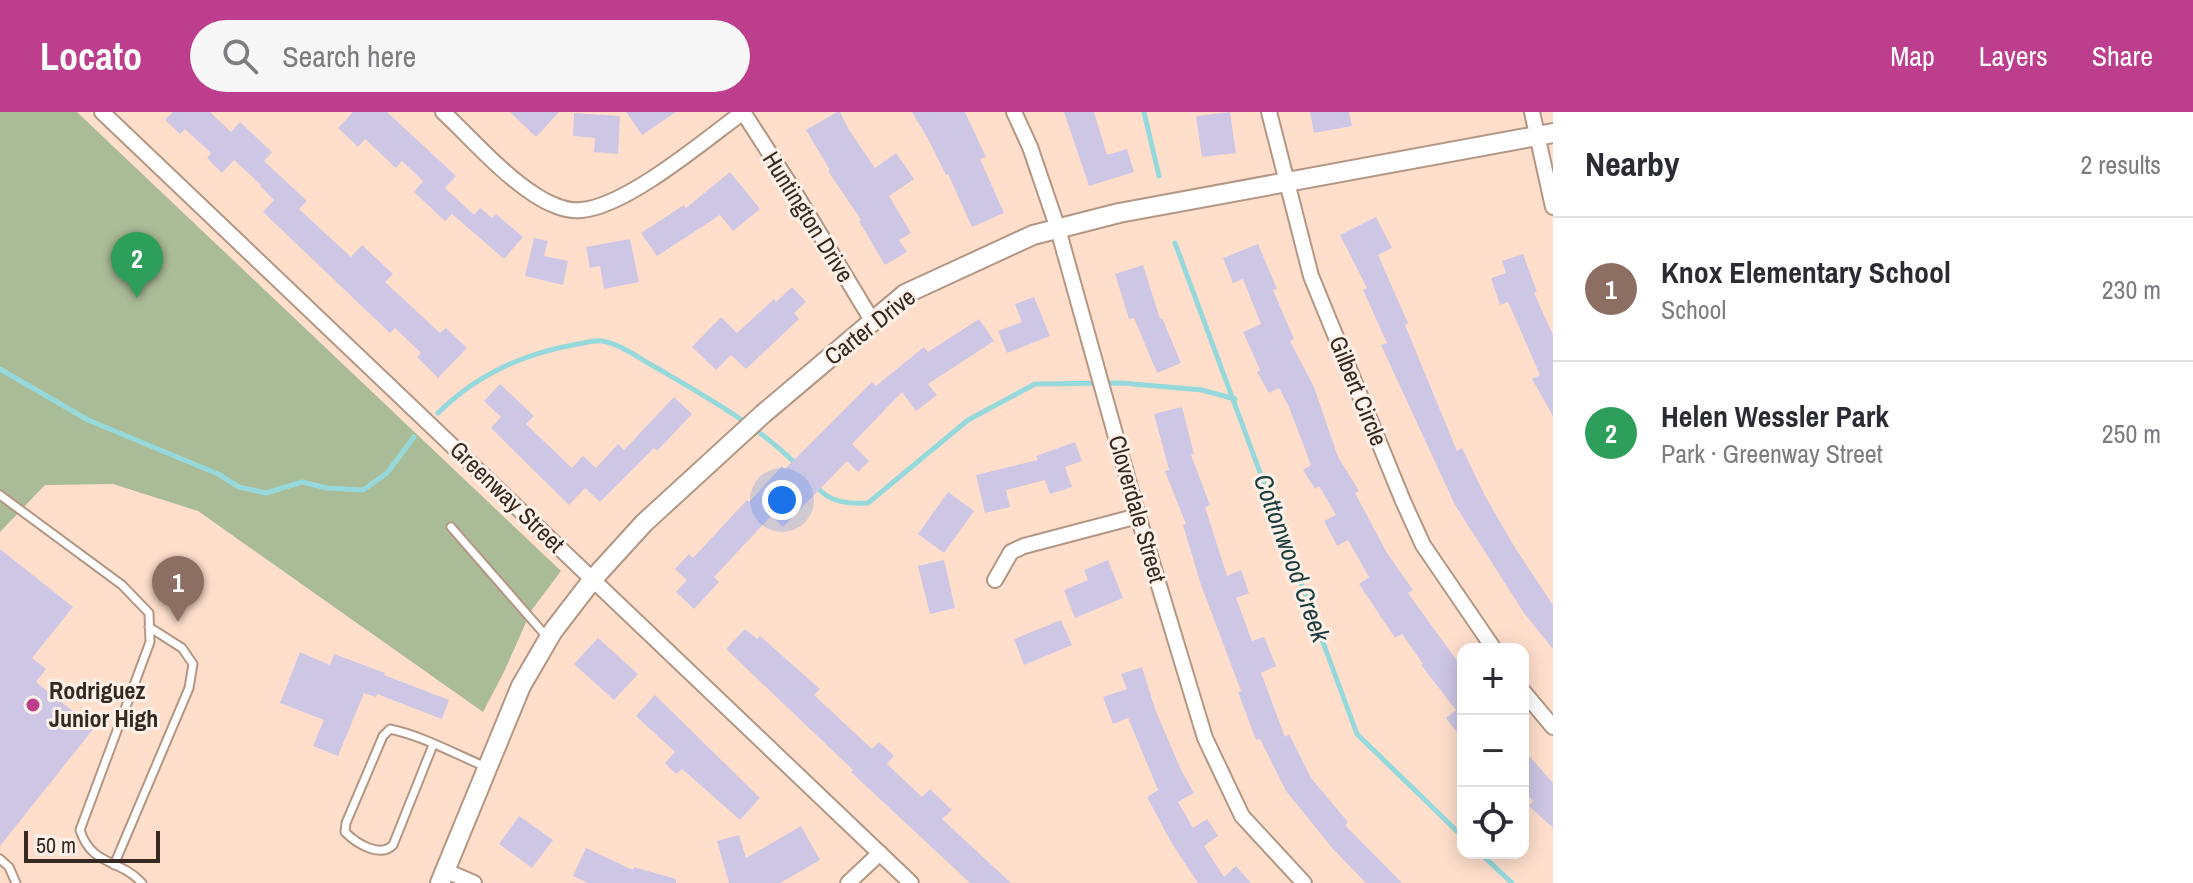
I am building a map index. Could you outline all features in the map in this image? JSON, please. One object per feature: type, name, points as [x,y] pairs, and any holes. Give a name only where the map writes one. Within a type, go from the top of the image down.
[{"type":"street","name":"Greenway Street","points":[[102,112],[911,883]]},
{"type":"street","points":[[443,112],[535,195],[563,208],[581,211],[619,198],[655,177],[743,112]]},
{"type":"street","name":"Huntington Drive","points":[[743,112],[873,322]]},
{"type":"street","name":"Cloverdale Street","points":[[1014,112],[1030,147],[1058,229],[1138,516],[1205,738],[1242,816],[1304,883]]},
{"type":"street","name":"Gilbert Circle","points":[[1269,112],[1311,276],[1403,501],[1423,545],[1490,643]]},
{"type":"street","points":[[1532,112],[1545,135],[1553,207]]},
{"type":"street","name":"Carter Drive","points":[[443,877],[521,686],[549,639],[593,579],[644,523],[763,414],[905,294],[1033,235],[1140,210],[1545,135]]},
{"type":"street","points":[[995,580],[1011,552],[1024,546],[1138,516]]},
{"type":"street","points":[[1529,698],[1553,727]]},
{"type":"street","points":[[848,883],[880,853]]},
{"type":"street","points":[[443,877],[474,883]]},
{"type":"lane","points":[[0,495],[122,585],[149,613],[150,642],[80,830],[85,846],[100,859],[132,872],[142,883]]},
{"type":"lane","points":[[451,527],[549,639]]},
{"type":"lane","points":[[114,865],[189,688],[193,664],[182,648],[149,627]]},
{"type":"lane","points":[[433,745],[393,845],[380,852],[352,839],[345,832],[346,823],[383,736],[390,729],[433,745],[488,767]]},
{"type":"lane","points":[[0,859],[9,867],[16,883]]},
{"type":"green space","points":[[0,112],[77,112],[561,571],[531,611],[483,712],[198,511],[113,484],[45,485],[0,532]]},
{"type":"building","points":[[173,112],[210,112],[231,132],[240,122],[272,152],[264,161],[307,201],[299,209],[351,257],[362,245],[393,274],[385,282],[440,333],[446,328],[467,348],[438,378],[417,357],[421,353],[395,328],[390,333],[263,212],[274,200],[261,185],[234,160],[222,173],[207,158],[211,153],[185,129],[180,134],[165,120]]},
{"type":"building","points":[[353,112],[387,112],[456,176],[445,188],[474,215],[480,208],[492,218],[496,214],[523,237],[504,259],[452,214],[445,221],[414,192],[423,181],[402,161],[396,168],[365,139],[358,147],[338,128]]},
{"type":"building","points":[[510,112],[559,112],[536,137]]},
{"type":"building","points":[[626,112],[676,112],[642,135]]},
{"type":"building","points":[[840,112],[875,168],[896,153],[914,179],[889,196],[911,233],[899,240],[907,252],[885,265],[806,130]]},
{"type":"building","points":[[912,112],[965,112],[986,157],[980,159],[1004,213],[972,227],[948,174]]},
{"type":"building","points":[[1064,112],[1094,112],[1107,155],[1127,149],[1134,172],[1089,186]]},
{"type":"building","points":[[1230,112],[1236,153],[1202,157],[1196,116]]},
{"type":"building","points":[[1310,112],[1349,112],[1352,126],[1314,133]]},
{"type":"building","points":[[574,113],[620,116],[618,154],[594,152],[595,138],[573,136]]},
{"type":"building","points":[[730,172],[760,209],[733,231],[720,215],[657,256],[641,233],[684,205],[686,208]]},
{"type":"building","points":[[1376,217],[1392,248],[1378,255],[1408,323],[1405,325],[1457,451],[1462,448],[1514,546],[1553,605],[1553,649],[1524,613],[1455,505],[1381,345],[1387,343],[1363,290],[1367,288],[1340,235]]},
{"type":"building","points":[[534,238],[548,241],[544,256],[568,261],[563,285],[525,276]]},
{"type":"building","points":[[630,239],[639,282],[604,289],[600,266],[590,268],[586,247]]},
{"type":"building","points":[[1258,244],[1294,339],[1290,341],[1314,387],[1338,457],[1359,491],[1355,493],[1387,553],[1413,590],[1408,593],[1457,661],[1457,732],[1446,718],[1456,710],[1421,665],[1402,634],[1395,638],[1359,584],[1369,577],[1348,540],[1337,546],[1324,521],[1336,515],[1319,486],[1315,489],[1303,470],[1311,465],[1279,388],[1269,393],[1257,372],[1260,370],[1243,332],[1261,324],[1243,279],[1233,283],[1223,258]]},
{"type":"building","points":[[1523,254],[1537,292],[1534,293],[1553,335],[1553,416],[1532,379],[1540,375],[1508,302],[1500,305],[1491,278],[1506,273],[1502,261]]},
{"type":"building","points":[[1143,265],[1160,319],[1181,363],[1157,373],[1134,318],[1129,319],[1115,274]]},
{"type":"building","points":[[792,287],[806,302],[794,313],[799,319],[746,369],[731,355],[716,370],[692,347],[721,317],[737,333]]},
{"type":"building","points":[[1034,297],[1050,336],[1007,353],[998,331],[1022,322],[1015,304]]},
{"type":"building","points":[[979,319],[994,341],[928,384],[937,395],[916,411],[902,392],[852,444],[869,461],[858,472],[847,461],[783,527],[771,516],[714,577],[719,582],[694,609],[676,592],[687,580],[675,569],[689,554],[693,558],[747,500],[749,502],[782,466],[785,469],[872,382],[876,386],[924,347],[928,352]]},
{"type":"building","points":[[500,384],[534,416],[526,424],[572,468],[583,456],[596,468],[618,444],[624,450],[674,397],[692,414],[657,451],[654,448],[600,502],[585,488],[569,505],[491,428],[501,417],[484,401]]},
{"type":"building","points":[[1182,407],[1194,454],[1191,455],[1210,505],[1205,507],[1227,576],[1241,570],[1249,593],[1236,598],[1252,641],[1264,637],[1276,666],[1261,673],[1285,737],[1289,734],[1311,778],[1348,822],[1345,825],[1402,883],[1366,883],[1333,849],[1286,791],[1260,739],[1256,740],[1201,585],[1183,525],[1186,524],[1165,471],[1169,470],[1154,414]]},
{"type":"building","points":[[1075,442],[1082,461],[1065,467],[1072,487],[1050,494],[1045,480],[1006,490],[1010,507],[985,513],[976,475],[1038,460],[1036,456]]},
{"type":"building","points":[[948,492],[974,511],[944,553],[918,534]]},
{"type":"building","name":"Rodriguez Junior High","points":[[0,549],[73,607],[32,658],[46,669],[36,682],[94,728],[0,846]]},
{"type":"building","points":[[944,560],[955,608],[930,614],[918,566]]},
{"type":"building","points":[[1108,560],[1123,598],[1075,618],[1064,590],[1088,580],[1084,570]]},
{"type":"building","points":[[1061,620],[1072,645],[1024,665],[1014,639]]},
{"type":"building","points":[[745,629],[757,639],[760,636],[820,689],[814,695],[872,749],[879,742],[894,756],[887,764],[922,797],[930,789],[952,810],[942,819],[1011,883],[970,883],[851,772],[853,770],[726,649]]},
{"type":"building","points":[[598,638],[638,674],[614,700],[574,664]]},
{"type":"building","points":[[300,652],[330,665],[334,654],[449,700],[442,719],[377,694],[376,697],[364,693],[338,756],[313,746],[324,720],[280,703]]},
{"type":"building","points":[[1142,667],[1155,709],[1194,793],[1178,802],[1193,828],[1207,819],[1218,836],[1204,846],[1224,877],[1236,866],[1251,883],[1198,883],[1147,797],[1158,790],[1128,718],[1113,724],[1103,697],[1127,689],[1121,674]]},
{"type":"building","points":[[655,695],[760,798],[740,820],[682,769],[676,774],[665,763],[675,752],[636,716]]},
{"type":"building","points":[[1529,756],[1553,783],[1553,828],[1529,806],[1533,801],[1529,797]]},
{"type":"building","points":[[519,816],[553,840],[532,868],[499,844]]},
{"type":"building","points":[[801,826],[820,860],[780,883],[729,883],[717,841],[739,835],[746,858]]},
{"type":"building","points":[[586,848],[633,870],[634,867],[676,879],[676,883],[588,883],[573,876]]},
{"type":"waterway","name":"Cottonwood Creek","points":[[1144,112],[1159,176]]},
{"type":"waterway","name":"Cottonwood Creek","points":[[1175,243],[1357,734],[1457,831]]},
{"type":"waterway","points":[[438,413],[468,387],[520,360],[558,348],[602,341],[630,352],[712,400],[748,424],[797,465]]},
{"type":"waterway","points":[[0,369],[88,420],[218,474],[239,487],[266,493],[302,482],[327,488],[363,490],[387,473],[414,437]]},
{"type":"waterway","points":[[817,487],[840,501],[868,503],[968,420],[1035,384],[1122,383],[1202,390],[1235,399]]},
{"type":"waterway","name":"Cottonwood Creek","points":[[1486,859],[1512,883]]},
{"type":"place","name":"Helen Wessler Park","points":[[137,298]]},
{"type":"place","name":"Knox Elementary School","points":[[178,622]]},
{"type":"place","name":"Rodriguez Junior High","points":[[33,705]]}]
